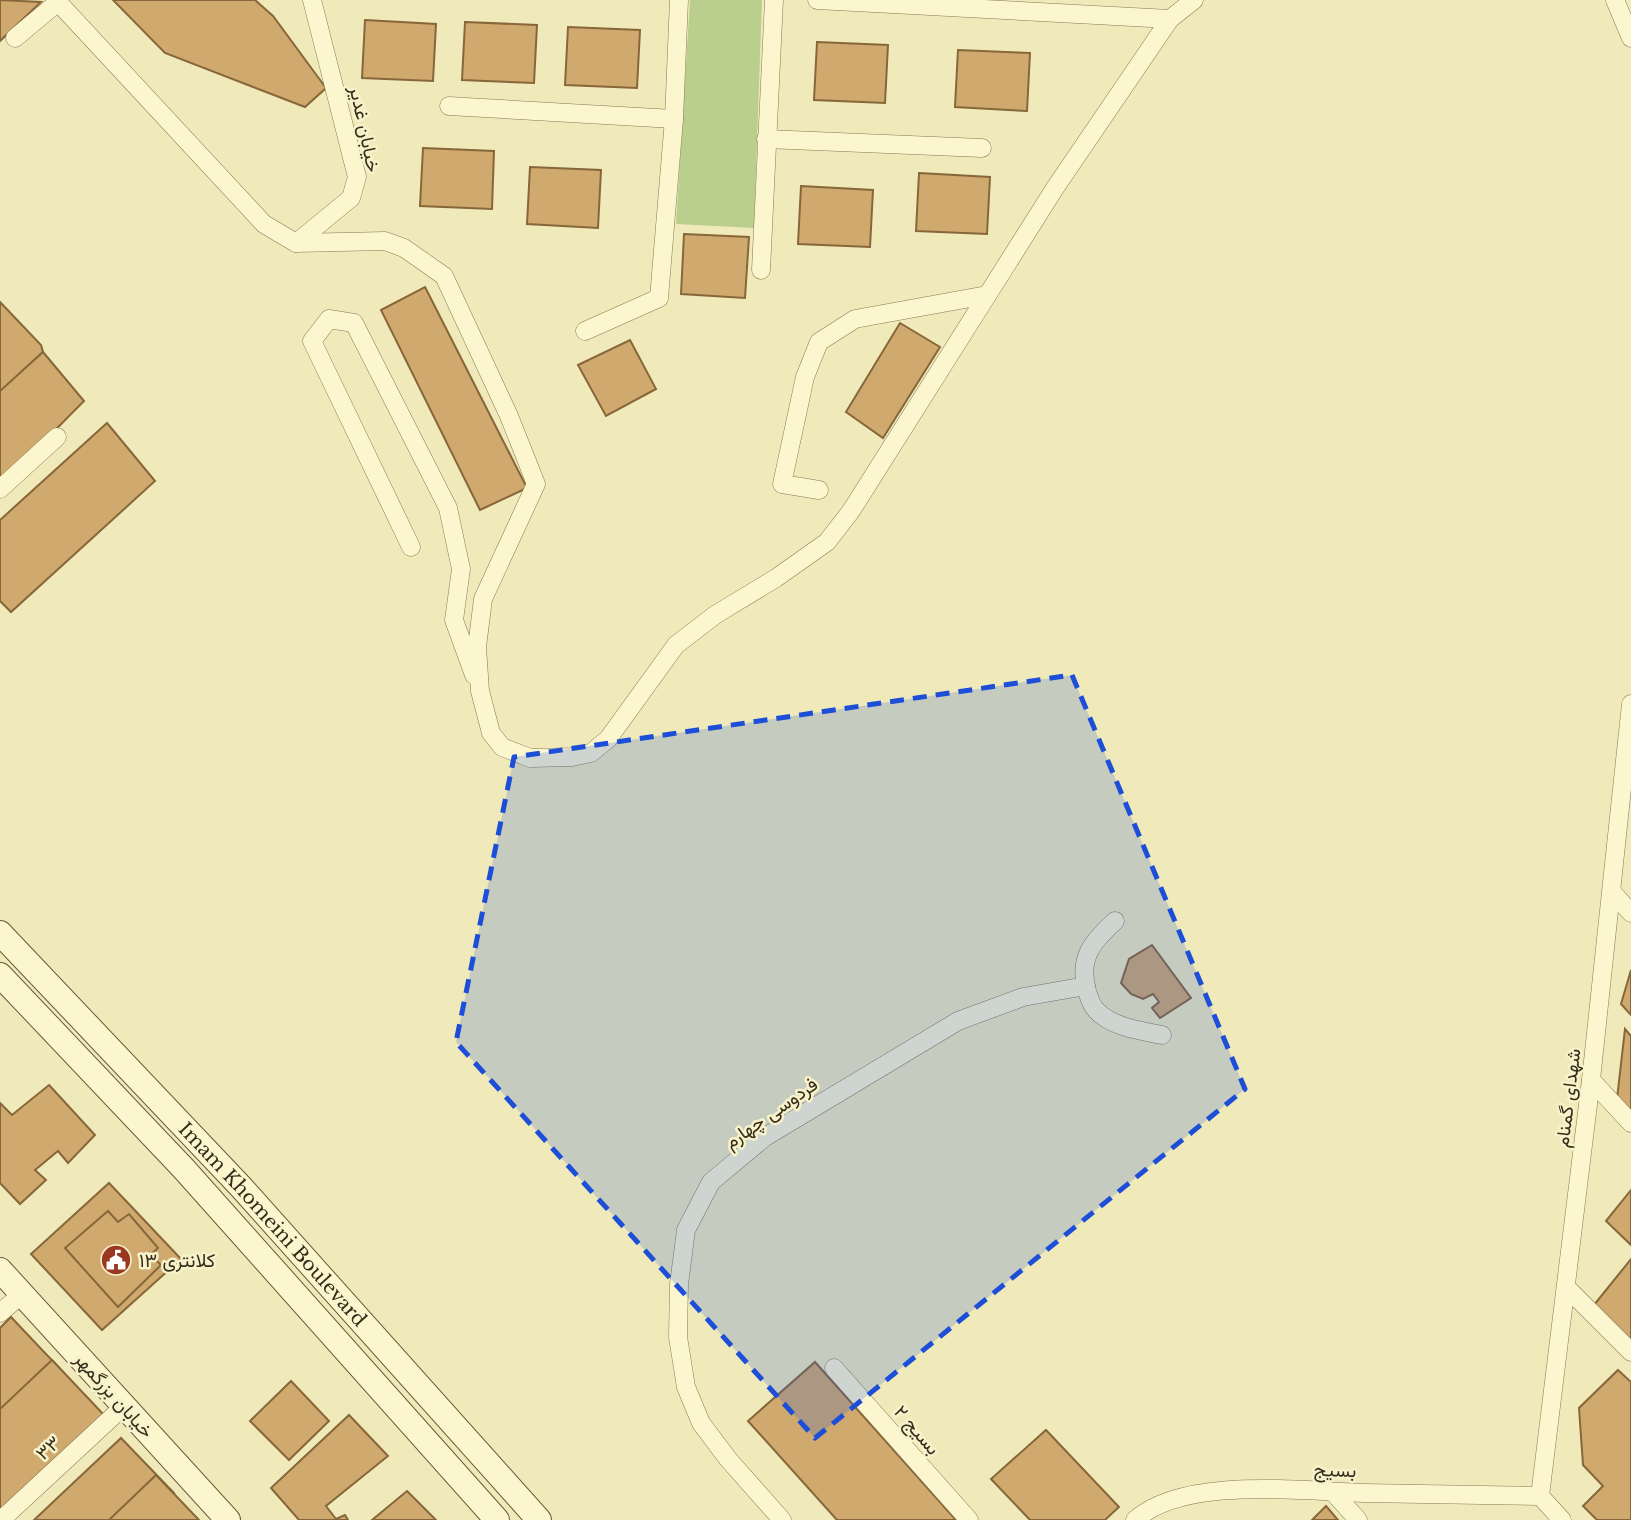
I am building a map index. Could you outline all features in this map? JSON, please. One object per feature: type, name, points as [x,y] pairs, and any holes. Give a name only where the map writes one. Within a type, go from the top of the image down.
[{"type":"main road","name":"Imam Khomeini Boulevard","points":[[0,933],[241,1187],[539,1520]]},
{"type":"main road","name":"Imam Khomeini Boulevard","points":[[0,975],[184,1169],[497,1520]]},
{"type":"main road","name":"خیابان بزرگمهر","points":[[0,1270],[228,1520]]},
{"type":"street","name":"خیابان غدیر","points":[[296,243],[351,198],[357,177],[312,0]]},
{"type":"street","points":[[584,331],[659,298],[674,119],[679,0]]},
{"type":"street","points":[[761,270],[774,0]]},
{"type":"street","points":[[817,0],[1170,19]]},
{"type":"street","points":[[411,547],[312,341],[329,319],[354,323],[448,508],[461,569],[454,620],[480,691],[491,733],[502,747],[530,758],[572,757],[592,753],[608,739],[676,645],[715,615],[776,578],[827,542],[851,510],[1055,188],[1170,19],[1194,0]]},
{"type":"street","points":[[1615,0],[1631,38]]},
{"type":"street","points":[[15,38],[57,1],[264,224],[296,243],[385,241],[404,248],[444,276],[509,416],[536,484],[483,599],[477,647],[480,691]]},
{"type":"street","points":[[449,106],[674,119]]},
{"type":"street","points":[[766,139],[982,148]]},
{"type":"street","points":[[819,490],[782,484],[806,377],[820,342],[855,319],[987,295]]},
{"type":"street","points":[[0,489],[57,437]]},
{"type":"street","name":"شهدای گمنام","points":[[1540,1496],[1591,1080],[1631,708]]},
{"type":"street","points":[[1612,892],[1631,913]]},
{"type":"street","points":[[1115,921],[1097,938],[1085,955],[1082,967],[1096,1011],[1133,1029],[1162,1035]]},
{"type":"street","name":"فردوسی چهارم","points":[[782,1520],[728,1460],[701,1423],[686,1387],[678,1337],[684,1243],[686,1230],[711,1182],[765,1137],[958,1021],[1023,997],[1086,986]]},
{"type":"street","points":[[1591,1080],[1631,1123]]},
{"type":"street","points":[[1566,1287],[1631,1352]]},
{"type":"street","points":[[0,1313],[22,1294]]},
{"type":"street","name":"بسیج ۲","points":[[834,1368],[969,1520]]},
{"type":"street","name":"۳۳","points":[[1,1520],[124,1406]]},
{"type":"street","name":"بسیج","points":[[1135,1520],[1146,1510],[1199,1494],[1265,1488],[1540,1496]]},
{"type":"street","points":[[1333,1492],[1358,1520]]},
{"type":"street","points":[[1540,1496],[1562,1520]]},
{"type":"highlighted area","points":[[1072,675],[1245,1089],[815,1438],[456,1042],[514,757]]},
{"type":"green space","points":[[690,0],[762,0],[754,228],[676,224]]},
{"type":"building","points":[[0,0],[41,2],[0,41]]},
{"type":"building","points":[[113,0],[255,0],[273,16],[326,88],[305,107],[165,53]]},
{"type":"building","points":[[365,20],[436,24],[433,81],[362,78]]},
{"type":"building","points":[[465,22],[537,25],[534,83],[462,80]]},
{"type":"building","points":[[568,27],[640,30],[637,88],[565,85]]},
{"type":"building","points":[[817,42],[888,45],[885,103],[814,100]]},
{"type":"building","points":[[958,50],[1030,53],[1027,111],[955,107]]},
{"type":"building","points":[[423,148],[494,151],[492,209],[420,206]]},
{"type":"building","points":[[530,167],[601,170],[598,228],[527,224]]},
{"type":"building","points":[[919,173],[990,177],[987,234],[916,231]]},
{"type":"building","points":[[801,186],[873,190],[870,247],[798,244]]},
{"type":"building","points":[[684,234],[749,237],[745,298],[681,294]]},
{"type":"building","points":[[425,287],[527,488],[480,510],[381,310]]},
{"type":"building","points":[[0,302],[41,345],[43,352],[0,392]]},
{"type":"building","points":[[900,323],[940,347],[883,438],[846,412]]},
{"type":"building","points":[[630,340],[656,389],[606,416],[578,365]]},
{"type":"building","points":[[43,352],[84,401],[0,486],[0,391]]},
{"type":"building","points":[[107,423],[155,481],[11,612],[0,601],[0,520]]},
{"type":"building","points":[[1152,945],[1191,998],[1160,1018],[1152,1008],[1159,1002],[1153,994],[1143,999],[1131,994],[1121,983],[1129,959]]},
{"type":"building","points":[[1631,970],[1631,1015],[1621,1004]]},
{"type":"building","points":[[1625,1029],[1631,1036],[1631,1114],[1617,1099]]},
{"type":"building","points":[[49,1085],[95,1135],[68,1163],[58,1151],[35,1170],[46,1180],[20,1204],[0,1183],[0,1103],[12,1115]]},
{"type":"building","points":[[109,1183],[181,1259],[102,1330],[31,1254]]},
{"type":"building","points":[[1631,1190],[1631,1245],[1606,1221]]},
{"type":"building","name":"کلانتری ۱۳","points":[[108,1211],[118,1222],[129,1214],[158,1248],[150,1255],[161,1265],[118,1307],[65,1248]]},
{"type":"building","points":[[1631,1259],[1631,1347],[1590,1310]]},
{"type":"building","points":[[11,1317],[63,1372],[0,1432],[0,1328]]},
{"type":"building","points":[[52,1360],[104,1415],[0,1513],[0,1409]]},
{"type":"building","points":[[815,1362],[956,1520],[837,1520],[748,1421]]},
{"type":"building","points":[[1618,1370],[1631,1382],[1631,1520],[1597,1520],[1583,1506],[1603,1486],[1583,1465],[1579,1408]]},
{"type":"building","points":[[291,1381],[329,1421],[289,1460],[250,1421]]},
{"type":"building","points":[[349,1415],[388,1456],[326,1506],[336,1519],[345,1515],[348,1520],[299,1520],[271,1488]]},
{"type":"building","points":[[1046,1430],[1119,1507],[1105,1520],[1030,1520],[991,1479]]},
{"type":"building","points":[[121,1438],[174,1493],[145,1520],[34,1520]]},
{"type":"building","points":[[156,1475],[199,1520],[109,1520]]},
{"type":"building","points":[[407,1491],[436,1520],[372,1520]]},
{"type":"building","points":[[1326,1506],[1338,1520],[1312,1520]]},
{"type":"place","name":"کلانتری ۱۳","points":[[116,1260]]}]
